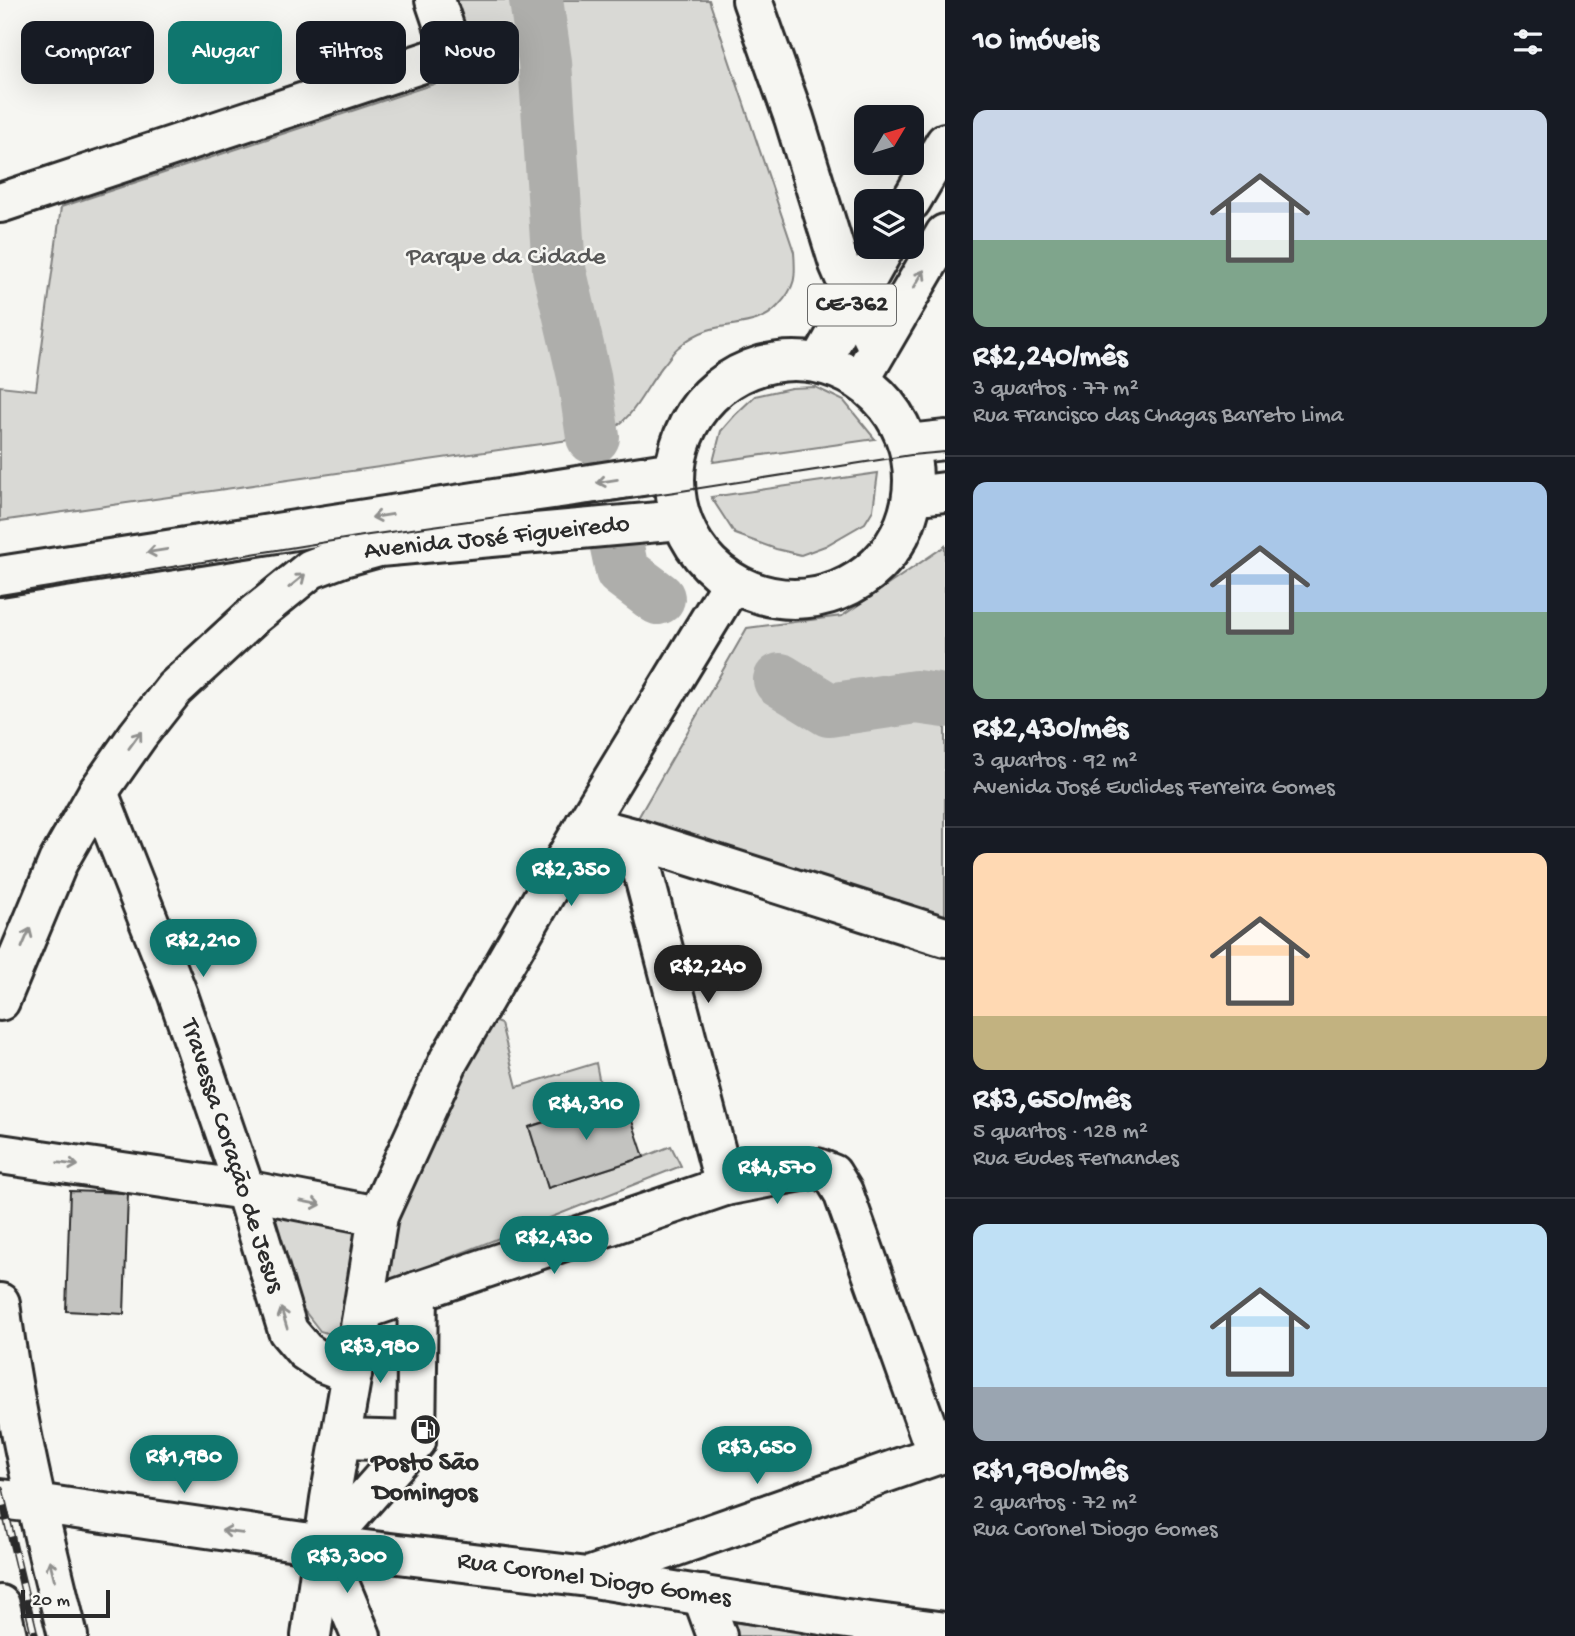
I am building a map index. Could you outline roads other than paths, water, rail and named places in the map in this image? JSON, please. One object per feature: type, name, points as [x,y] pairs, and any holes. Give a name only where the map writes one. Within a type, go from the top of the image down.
[{"type":"street","points":[[0,203],[453,53],[435,0]]},
{"type":"street","points":[[752,0],[794,118],[839,264],[878,348]]},
{"type":"street","points":[[918,189],[945,144]]},
{"type":"street","name":"CE-362","points":[[860,380],[945,233]]},
{"type":"street","name":"CE-362","points":[[820,363],[878,259]]},
{"type":"street","points":[[786,360],[820,363],[860,380],[927,442],[913,461],[929,494],[879,566],[847,589],[809,600],[769,598],[732,583],[701,556],[681,520],[675,496],[674,471],[682,438],[698,408],[723,384],[752,367],[786,360]]},
{"type":"street","name":"Avenida José Figueiredo","points":[[0,576],[674,471]]},
{"type":"street","name":"Avenida José Figueiredo","points":[[0,1001],[58,862],[98,792],[138,735],[174,689],[252,617],[311,569],[379,547],[681,520]]},
{"type":"street","points":[[311,1636],[378,1216],[449,1060],[585,825],[732,583]]},
{"type":"street","name":"Travessa Coração de Jesus","points":[[98,792],[178,996],[244,1190],[288,1331],[304,1351],[323,1363],[352,1374]]},
{"type":"street","points":[[585,825],[634,838],[945,937]]},
{"type":"street","points":[[634,838],[725,1186]]},
{"type":"street","points":[[0,1154],[244,1190],[378,1216]]},
{"type":"street","points":[[363,1310],[725,1186],[817,1168],[832,1174],[843,1192],[941,1453],[588,1577]]},
{"type":"street","points":[[324,1545],[416,1441],[418,1292]]},
{"type":"street","points":[[0,1303],[13,1395],[18,1501],[68,1636]]},
{"type":"street","points":[[341,1439],[416,1441]]},
{"type":"street","name":"Rua Coronel Diogo Gomes","points":[[18,1501],[324,1545],[588,1577],[840,1618],[945,1632]]},
{"type":"street","points":[[324,1545],[361,1636]]},
{"type":"street","points":[[702,1595],[717,1636]]},
{"type":"street","points":[[0,1605],[7,1636]]},
{"type":"waterway","points":[[536,0],[545,62],[559,269],[584,376],[593,437]]},
{"type":"waterway","points":[[616,542],[622,571],[658,598]]},
{"type":"waterway","points":[[780,680],[829,710],[916,697],[945,701]]},
{"type":"tram line","points":[[0,595],[369,535],[945,452]]},
{"type":"railway","points":[[0,1490],[35,1636]]},
{"type":"place","name":"Posto São Domingos","points":[[425,1429]]},
{"type":"park label","name":"Parque da Cidade","points":[[506,258]]}]
